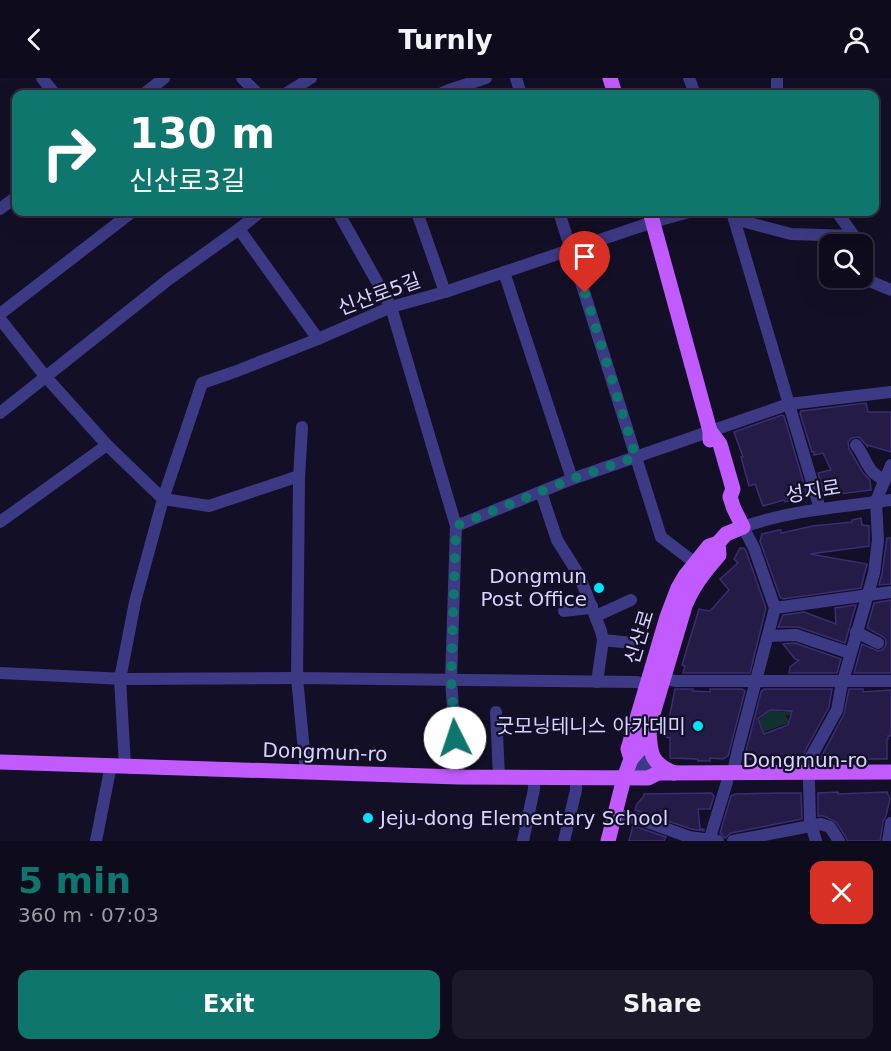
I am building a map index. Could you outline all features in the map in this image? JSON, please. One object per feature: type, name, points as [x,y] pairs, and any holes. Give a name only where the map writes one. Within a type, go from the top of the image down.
[{"type":"main road","points":[[651,217],[710,431],[720,444],[734,489],[730,497],[743,527]]},
{"type":"main road","name":"신산로","points":[[631,759],[628,749],[673,598],[683,579],[709,546],[718,543],[726,534],[743,527]]},
{"type":"main road","name":"신산로","points":[[608,841],[624,778],[631,759],[639,750],[649,727],[689,595],[719,555],[718,543]]},
{"type":"main road","points":[[649,727],[651,751],[654,758],[663,768],[674,772]]},
{"type":"main road","name":"Dongmun-ro","points":[[0,762],[458,777],[624,778],[650,772],[730,777]]},
{"type":"main road","name":"Dongmun-ro","points":[[650,772],[658,782],[730,777],[891,772]]},
{"type":"main road","name":"Dongmun-ro","points":[[810,776],[891,782]]},
{"type":"street","points":[[42,78],[52,90]]},
{"type":"street","points":[[149,90],[164,78]]},
{"type":"street","points":[[242,78],[254,90]]},
{"type":"street","points":[[292,90],[311,78]]},
{"type":"street","points":[[449,90],[486,78]]},
{"type":"street","points":[[0,314],[127,216]]},
{"type":"street","points":[[0,413],[169,279],[255,216]]},
{"type":"street","points":[[340,216],[391,307],[456,526],[451,680],[458,777]]},
{"type":"street","points":[[418,216],[445,292]]},
{"type":"street","points":[[560,216],[661,537],[695,563]]},
{"type":"street","points":[[733,216],[820,509]]},
{"type":"street","points":[[736,216],[791,234],[819,237]]},
{"type":"street","points":[[840,216],[851,234]]},
{"type":"street","name":"신산로5길","points":[[163,499],[202,383],[318,339],[391,307],[445,292],[572,249],[651,217]]},
{"type":"street","points":[[239,230],[318,339]]},
{"type":"street","points":[[504,272],[572,479]]},
{"type":"street","points":[[873,282],[891,290]]},
{"type":"street","points":[[0,319],[45,376],[107,445],[163,499],[209,506],[299,476]]},
{"type":"street","points":[[456,526],[572,479],[789,404],[891,392]]},
{"type":"street","points":[[302,427],[299,476],[297,678],[306,772]]},
{"type":"street","points":[[0,522],[107,445]]},
{"type":"street","points":[[856,445],[871,471],[885,480]]},
{"type":"street","points":[[816,841],[811,825],[812,755],[836,713],[877,554],[876,501],[891,465]]},
{"type":"street","points":[[541,492],[557,540],[576,569],[594,611],[603,640],[597,682]]},
{"type":"street","points":[[96,841],[118,766],[120,679],[135,602],[163,499]]},
{"type":"street","name":"성지로","points":[[743,527],[764,520],[820,509],[891,500]]},
{"type":"street","points":[[615,814],[642,820],[689,837],[712,841],[775,608],[754,548],[743,527]]},
{"type":"street","points":[[775,608],[891,592]]},
{"type":"street","points":[[564,611],[589,608],[594,611],[631,600]]},
{"type":"street","points":[[856,632],[878,643]]},
{"type":"street","points":[[768,636],[795,635],[850,653]]},
{"type":"street","points":[[603,640],[632,643]]},
{"type":"street","points":[[0,673],[120,679],[297,678],[637,682],[646,685]]},
{"type":"street","points":[[663,678],[675,681],[891,681]]},
{"type":"street","points":[[496,712],[499,777]]},
{"type":"street","points":[[523,841],[534,789],[534,777]]},
{"type":"street","points":[[564,841],[576,790],[576,778]]},
{"type":"street","points":[[888,841],[891,823]]},
{"type":"street","points":[[735,841],[821,824],[828,825],[839,841]]},
{"type":"green space","points":[[771,707],[776,707],[776,711],[785,712],[786,707],[791,711],[790,715],[786,715],[789,723],[764,732],[759,720],[770,711]]},
{"type":"building","points":[[866,403],[868,412],[891,412],[891,452],[867,446],[859,437],[852,438],[848,442],[849,449],[863,473],[870,480],[871,490],[830,495],[823,491],[818,473],[831,470],[823,453],[814,455],[812,452],[800,413],[801,411]]},
{"type":"building","points":[[782,415],[807,494],[805,497],[794,500],[785,502],[784,500],[763,506],[755,484],[749,486],[741,457],[743,457],[734,432]]},
{"type":"building","points":[[861,518],[862,525],[869,526],[869,546],[810,554],[867,564],[861,588],[783,599],[780,597],[760,541],[762,534],[852,522],[852,520]]},
{"type":"building","points":[[887,538],[891,538],[891,584],[879,585],[882,574]]},
{"type":"building","points":[[740,548],[746,551],[766,608],[750,673],[683,673],[685,666],[682,665],[699,609],[710,611],[729,590],[720,579],[738,563],[734,559]]},
{"type":"building","points":[[891,600],[891,673],[854,673],[862,644],[878,651],[885,647],[885,638],[867,628],[874,603]]},
{"type":"building","points":[[856,605],[845,643],[798,627],[778,627],[783,615],[804,612],[836,624],[835,608]]},
{"type":"building","points":[[795,643],[841,659],[837,673],[789,673],[790,667],[799,660],[795,659],[783,644]]},
{"type":"building","points":[[675,689],[710,692],[710,689],[742,689],[745,691],[728,756],[723,759],[710,758],[710,761],[670,758],[670,738],[663,736]]},
{"type":"building","points":[[764,689],[832,689],[829,707],[805,751],[804,759],[749,759],[745,755],[761,692]],"holes":[[[770,710],[792,711],[788,725],[764,734],[758,719]]]},
{"type":"building","points":[[849,689],[863,689],[863,692],[891,690],[891,736],[887,739],[887,759],[820,759],[844,714]]},
{"type":"building","points":[[838,792],[838,794],[887,792],[890,799],[880,841],[847,841],[836,822],[824,816],[818,816],[818,793]]},
{"type":"building","points":[[711,793],[714,796],[710,809],[698,809],[700,829],[704,831],[691,829],[635,810],[644,794]]},
{"type":"building","points":[[801,793],[802,819],[731,833],[725,838],[720,833],[731,796],[735,794]]},
{"type":"building","points":[[633,826],[666,837],[664,841],[629,841]]},
{"type":"place","name":"Dongmun Post Office","points":[[599,588]]},
{"type":"place","name":"굿모닝테니스 아카데미","points":[[698,726]]},
{"type":"place","name":"Jeju-dong Elementary School","points":[[368,818]]},
{"type":"route","points":[[455,738],[451,680],[456,526],[572,479],[636,457],[585,293]]}]
